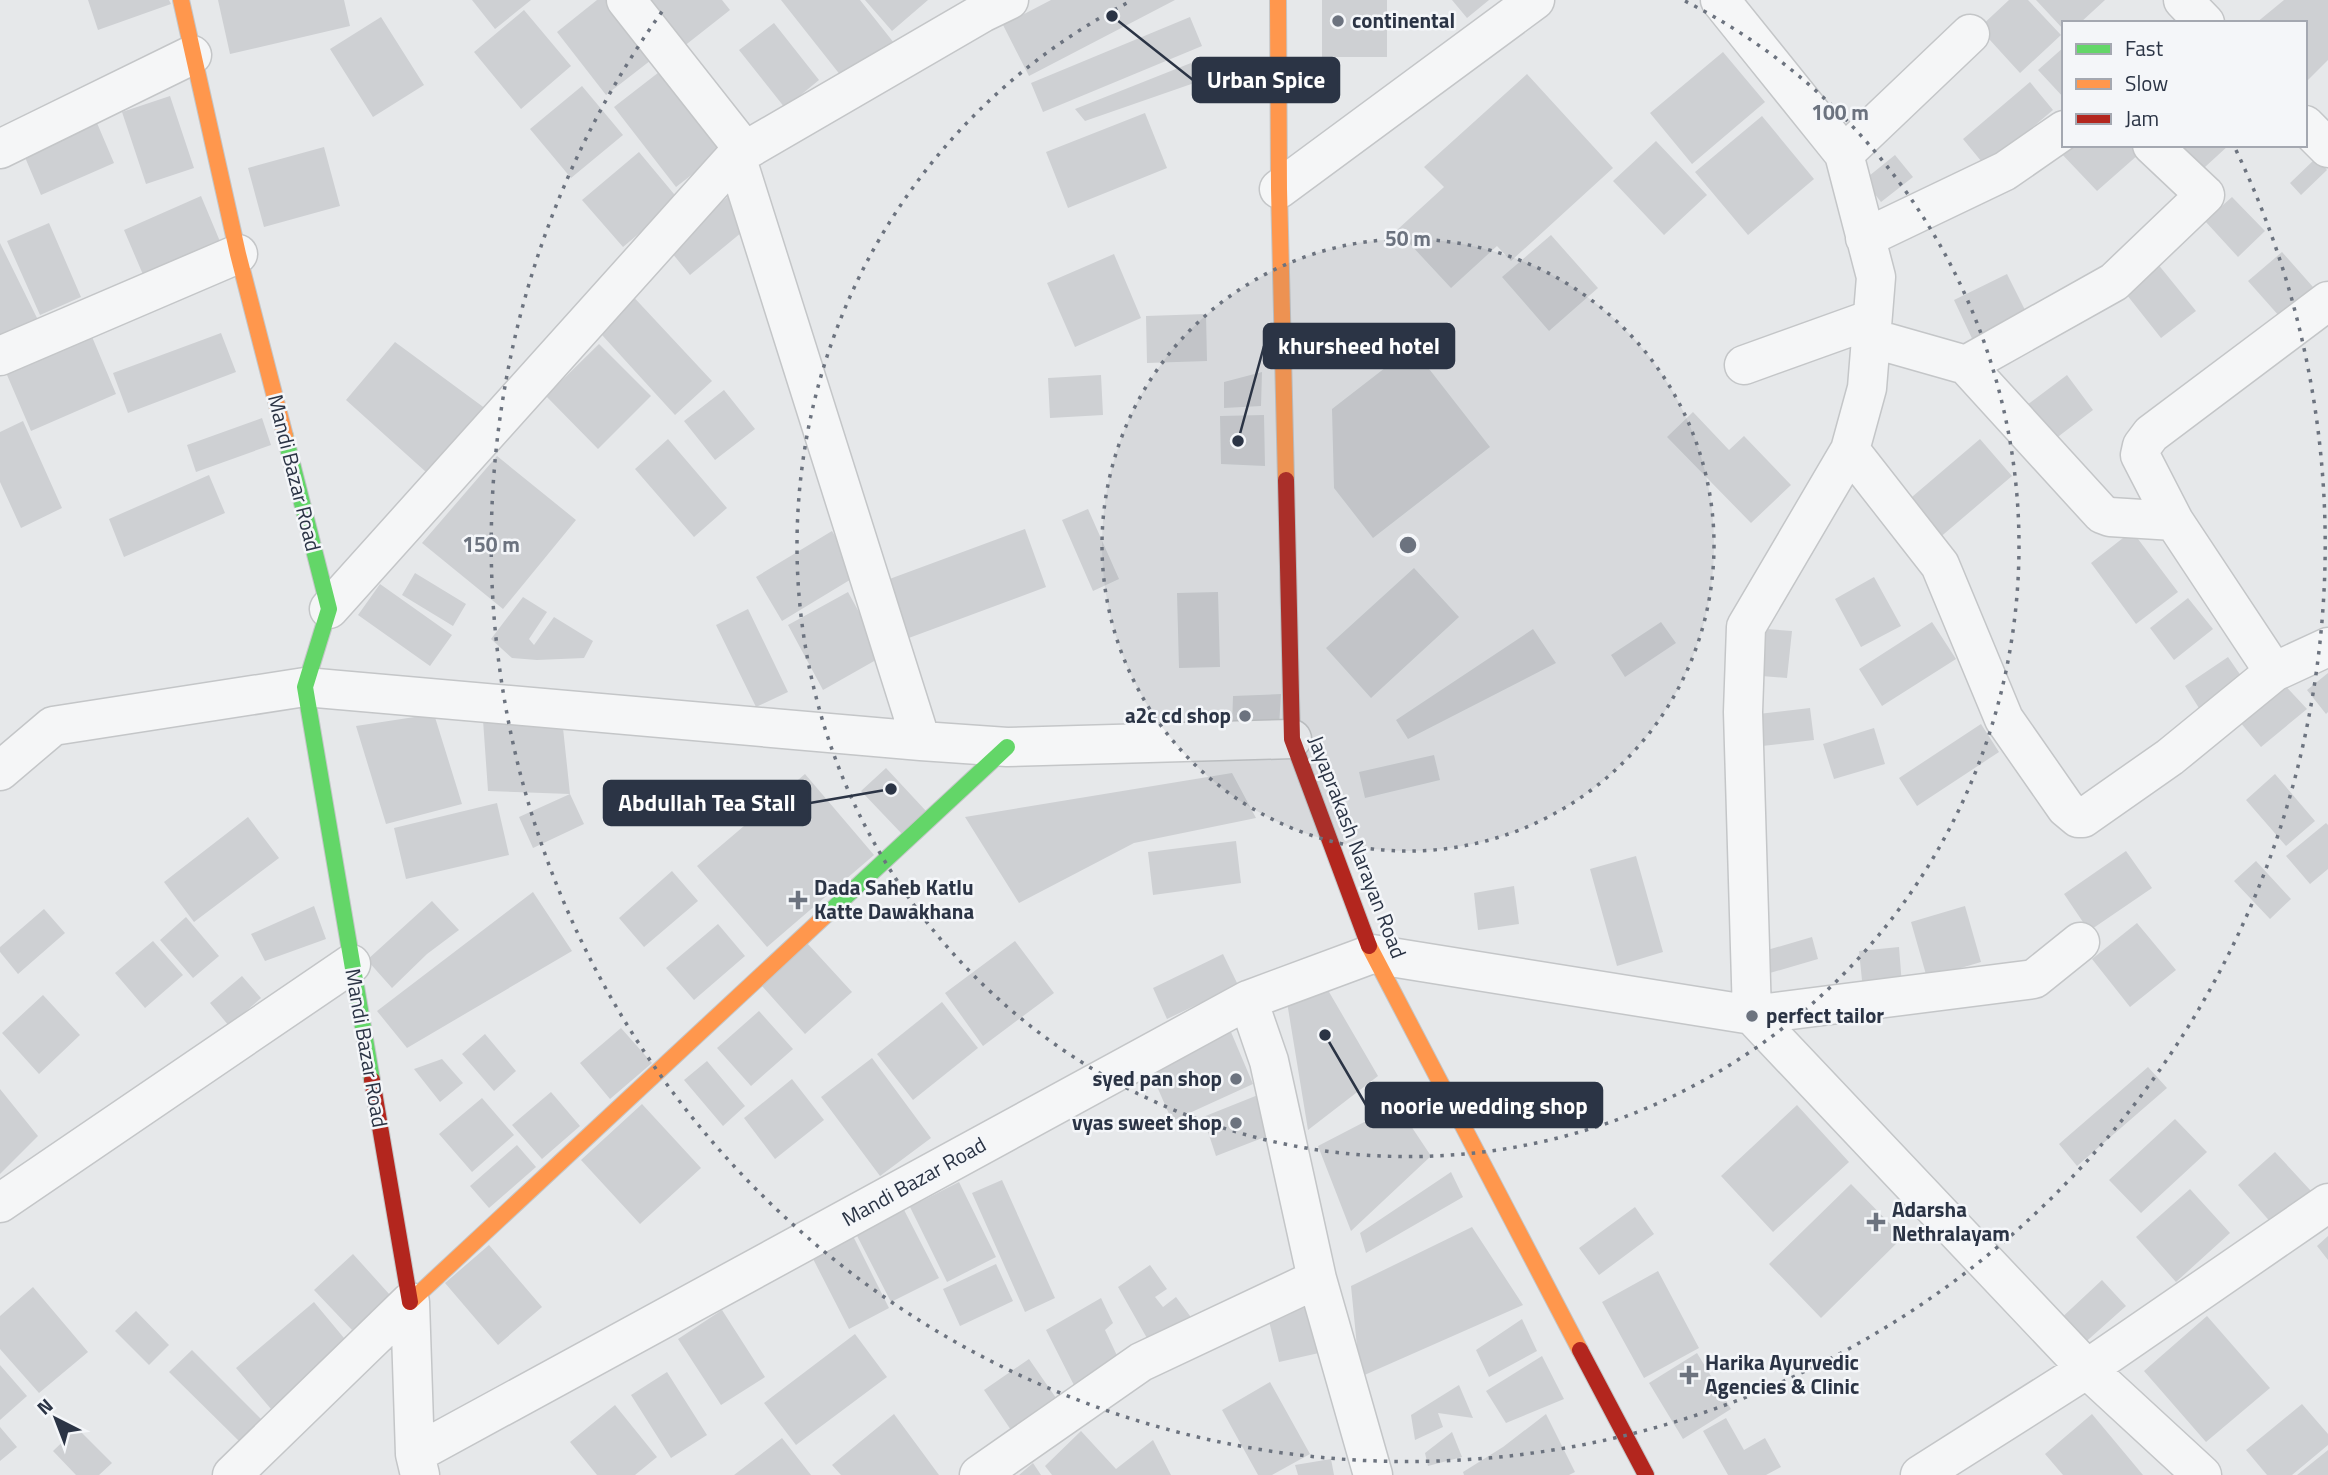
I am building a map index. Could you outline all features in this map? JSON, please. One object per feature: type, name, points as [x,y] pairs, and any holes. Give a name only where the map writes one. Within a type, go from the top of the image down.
[{"type":"street","name":"Mandi Bazar Road","points":[[181,0],[238,254],[329,609],[305,687],[410,1303]]},
{"type":"street","points":[[626,0],[741,153],[921,741]]},
{"type":"street","name":"Jayaprakash Narayan Road","points":[[1278,0],[1279,190],[1292,739],[1372,954],[1646,1475]]},
{"type":"street","points":[[1279,190],[1535,0]]},
{"type":"street","points":[[1720,0],[1844,154],[1876,277],[1867,388],[1850,450],[1746,627],[1743,712],[1752,1015],[2087,1369],[2202,1475]]},
{"type":"street","points":[[2183,0],[2203,21]]},
{"type":"street","points":[[329,609],[741,153],[988,4]]},
{"type":"street","points":[[1844,154],[1970,34]]},
{"type":"street","points":[[0,149],[192,55]]},
{"type":"street","points":[[2307,127],[2328,148]]},
{"type":"street","points":[[1865,238],[2005,171],[2062,131]]},
{"type":"street","points":[[1966,365],[2114,282],[2205,195],[2154,147]]},
{"type":"street","points":[[0,356],[238,254]]},
{"type":"street","points":[[2274,672],[2174,521],[2140,455],[2141,446],[2151,433],[2328,301]]},
{"type":"street","points":[[1744,365],[1872,329],[1966,365],[2102,514],[2174,521]]},
{"type":"street","points":[[1850,450],[1940,565],[2004,719],[2066,808],[2078,818],[2083,818],[2171,757],[2274,672],[2328,648]]},
{"type":"street","points":[[0,771],[53,726],[305,687],[1007,747],[1292,739]]},
{"type":"street","points":[[232,1475],[410,1303],[1007,747]]},
{"type":"street","points":[[1372,954],[1752,1015],[2034,979],[2080,942]]},
{"type":"street","name":"Mandi Bazar Road","points":[[418,1465],[1248,1000],[1372,954]]},
{"type":"street","points":[[0,1203],[351,964]]},
{"type":"street","points":[[1248,1000],[1269,1061],[1317,1279],[1373,1475]]},
{"type":"street","points":[[1920,1475],[2087,1369],[2328,1203]]},
{"type":"street","points":[[979,1475],[1141,1362],[1317,1279]]},
{"type":"street","points":[[410,1303],[418,1465]]},
{"type":"building","points":[[88,0],[169,0],[171,4],[98,30]]},
{"type":"building","points":[[218,0],[344,0],[350,26],[230,54]]},
{"type":"building","points":[[472,0],[531,0],[495,29]]},
{"type":"building","points":[[597,0],[610,0],[655,57],[606,95],[557,32]]},
{"type":"building","points":[[646,0],[722,0],[730,10],[683,47]]},
{"type":"building","points":[[781,0],[860,0],[894,43],[845,81]]},
{"type":"building","points":[[865,0],[928,0],[892,31]]},
{"type":"building","points":[[1051,0],[1175,0],[1029,76],[1003,25]]},
{"type":"building","points":[[1322,0],[1387,0],[1387,57],[1322,57]]},
{"type":"building","points":[[1452,0],[1489,0],[1467,18]]},
{"type":"building","points":[[2009,0],[2028,0],[2061,35],[2020,73],[1979,28]]},
{"type":"building","points":[[2036,0],[2105,0],[2082,21],[2062,21],[2062,28]]},
{"type":"building","points":[[2284,0],[2328,0],[2328,60],[2307,81],[2307,21],[2258,21]]},
{"type":"building","points":[[524,10],[571,66],[521,109],[474,52]]},
{"type":"building","points":[[381,17],[424,85],[373,117],[330,49]]},
{"type":"building","points":[[1190,17],[1202,46],[1043,112],[1031,83]]},
{"type":"building","points":[[774,23],[819,80],[785,108],[739,50]]},
{"type":"building","points":[[2062,49],[2062,96],[2038,70]]},
{"type":"building","points":[[1723,52],[1765,102],[1692,164],[1650,113]]},
{"type":"building","points":[[1196,61],[1200,81],[1085,121],[1075,109]]},
{"type":"building","points":[[663,69],[725,149],[676,187],[614,107]]},
{"type":"building","points":[[1527,74],[1613,168],[1511,261],[1497,246],[1451,288],[1397,230],[1444,187],[1424,167]]},
{"type":"building","points":[[2030,82],[2053,110],[1986,167],[1963,139]]},
{"type":"building","points":[[582,86],[623,135],[571,178],[530,129]]},
{"type":"building","points":[[170,96],[194,168],[146,184],[122,112]]},
{"type":"building","points":[[1145,113],[1167,168],[1068,208],[1046,152]]},
{"type":"building","points":[[1762,116],[1814,179],[1748,235],[1695,172]]},
{"type":"building","points":[[97,123],[114,163],[41,195],[24,155]]},
{"type":"building","points":[[1656,141],[1707,195],[1664,235],[1613,181]]},
{"type":"building","points":[[324,147],[340,206],[264,227],[248,168]]},
{"type":"building","points":[[2063,147],[2133,147],[2139,154],[2097,191],[2059,151]]},
{"type":"building","points":[[2165,147],[2227,147],[2193,178]]},
{"type":"building","points":[[639,152],[679,200],[623,247],[582,200]]},
{"type":"building","points":[[1895,155],[1913,177],[1881,202],[1864,180]]},
{"type":"building","points":[[2316,158],[2327,170],[2301,195],[2290,183]]},
{"type":"building","points":[[730,195],[753,223],[690,275],[667,247]]},
{"type":"building","points":[[201,196],[224,251],[147,284],[124,230]]},
{"type":"building","points":[[2232,197],[2265,231],[2238,257],[2205,221]]},
{"type":"building","points":[[49,223],[81,297],[40,315],[7,241]]},
{"type":"building","points":[[1551,235],[1598,288],[1549,331],[1502,277]]},
{"type":"building","points":[[0,243],[38,320],[0,339]]},
{"type":"building","points":[[2282,252],[2313,287],[2280,317],[2248,281]]},
{"type":"building","points":[[1114,254],[1141,318],[1075,347],[1047,283]]},
{"type":"building","points":[[2157,263],[2196,311],[2161,338],[2123,290]]},
{"type":"building","points":[[2007,274],[2030,320],[1976,347],[1954,300]]},
{"type":"building","points":[[628,291],[712,381],[675,415],[592,324]]},
{"type":"building","points":[[1206,314],[1207,361],[1147,363],[1146,316]]},
{"type":"building","points":[[90,332],[116,394],[31,431],[4,368]]},
{"type":"building","points":[[221,333],[236,372],[128,413],[113,373]]},
{"type":"building","points":[[395,342],[486,409],[426,472],[346,400]]},
{"type":"building","points":[[599,344],[651,396],[598,449],[546,396]]},
{"type":"building","points":[[1412,347],[1490,447],[1373,538],[1334,488],[1332,409]]},
{"type":"building","points":[[1262,372],[1261,406],[1224,408],[1224,382]]},
{"type":"building","points":[[1101,375],[1103,415],[1050,418],[1048,378]]},
{"type":"building","points":[[2067,375],[2093,410],[2042,449],[2015,414]]},
{"type":"building","points":[[724,390],[755,429],[715,460],[684,421]]},
{"type":"building","points":[[1693,412],[1729,450],[1744,436],[1791,485],[1751,523],[1667,437]]},
{"type":"building","points":[[1264,415],[1265,466],[1221,464],[1220,416]]},
{"type":"building","points":[[262,418],[271,445],[196,472],[187,445]]},
{"type":"building","points":[[23,421],[62,508],[21,528],[0,482],[0,432]]},
{"type":"building","points":[[668,439],[727,508],[694,537],[635,469]]},
{"type":"building","points":[[1980,439],[2012,476],[1931,545],[1899,508]]},
{"type":"building","points":[[497,456],[576,520],[503,609],[422,543]]},
{"type":"building","points":[[209,475],[225,513],[124,557],[109,519]]},
{"type":"building","points":[[1088,509],[1119,579],[1093,591],[1062,520]]},
{"type":"building","points":[[1025,529],[1046,587],[898,642],[876,584]]},
{"type":"building","points":[[832,531],[858,575],[782,621],[756,577]]},
{"type":"building","points":[[2132,531],[2178,592],[2136,624],[2091,563]]},
{"type":"building","points":[[1414,568],[1459,617],[1371,698],[1326,648]]},
{"type":"building","points":[[415,573],[466,604],[453,626],[402,595]]},
{"type":"building","points":[[1874,577],[1901,626],[1861,647],[1835,599]]},
{"type":"building","points":[[380,584],[452,635],[430,666],[358,615]]},
{"type":"building","points":[[848,592],[883,656],[823,690],[788,625]]},
{"type":"building","points":[[1218,592],[1220,667],[1179,668],[1177,593]]},
{"type":"building","points":[[523,597],[547,612],[529,639],[534,645],[554,617],[593,641],[584,658],[512,658],[491,639]]},
{"type":"building","points":[[2188,598],[2213,629],[2174,660],[2150,628]]},
{"type":"building","points":[[748,609],[788,692],[756,707],[716,625]]},
{"type":"building","points":[[1661,622],[1676,643],[1625,677],[1611,655]]},
{"type":"building","points":[[1932,622],[1956,659],[1882,706],[1859,669]]},
{"type":"building","points":[[1753,628],[1792,631],[1787,678],[1749,675]]},
{"type":"building","points":[[1533,629],[1556,663],[1408,739],[1396,720]]},
{"type":"building","points":[[2228,657],[2248,686],[2204,716],[2185,686]]},
{"type":"building","points":[[2328,673],[2328,712],[2326,714],[2307,690]]},
{"type":"building","points":[[2281,681],[2307,709],[2261,747],[2234,715]]},
{"type":"building","points":[[1281,694],[1279,726],[1232,727],[1233,696]]},
{"type":"building","points":[[1810,708],[1814,740],[1753,747],[1750,715]]},
{"type":"building","points":[[434,714],[462,804],[386,824],[356,726]]},
{"type":"building","points":[[483,720],[563,728],[570,794],[488,791]]},
{"type":"building","points":[[1981,724],[1999,752],[1917,806],[1899,778]]},
{"type":"building","points":[[1874,728],[1885,764],[1834,779],[1823,744]]},
{"type":"building","points":[[1434,755],[1440,780],[1365,798],[1359,772]]},
{"type":"building","points":[[886,768],[926,811],[902,834],[861,791]]},
{"type":"building","points":[[1232,773],[1256,818],[1134,843],[1019,903],[965,817]]},
{"type":"building","points":[[805,774],[874,855],[767,947],[697,866]]},
{"type":"building","points":[[2275,774],[2315,821],[2286,846],[2246,800]]},
{"type":"building","points":[[570,794],[584,824],[533,848],[519,817]]},
{"type":"building","points":[[497,803],[509,855],[406,879],[394,828]]},
{"type":"building","points":[[248,817],[279,858],[194,922],[164,882]]},
{"type":"building","points":[[2326,823],[2328,869],[2310,884],[2286,856]]},
{"type":"building","points":[[1236,841],[1241,883],[1153,895],[1148,852]]},
{"type":"building","points":[[2126,851],[2152,888],[2089,931],[2064,894]]},
{"type":"building","points":[[1636,856],[1663,952],[1617,966],[1590,869]]},
{"type":"building","points":[[2256,861],[2291,899],[2270,919],[2234,881]]},
{"type":"building","points":[[672,871],[698,901],[644,947],[619,918]]},
{"type":"building","points":[[1514,886],[1519,924],[1478,930],[1474,893]]},
{"type":"building","points":[[533,892],[572,951],[407,1048],[377,1011]]},
{"type":"building","points":[[432,901],[459,930],[427,954],[392,988],[367,960]]},
{"type":"building","points":[[314,906],[326,939],[265,961],[251,934]]},
{"type":"building","points":[[1965,906],[1981,962],[1927,978],[1911,922]]},
{"type":"building","points":[[44,909],[65,933],[18,974],[0,952],[0,947]]},
{"type":"building","points":[[186,917],[219,956],[193,978],[160,940]]},
{"type":"building","points":[[2137,923],[2176,970],[2130,1007],[2092,959]]},
{"type":"building","points":[[718,924],[745,956],[694,1000],[666,968]]},
{"type":"building","points":[[1812,937],[1818,959],[1763,975],[1757,953]]},
{"type":"building","points":[[153,941],[183,975],[145,1008],[115,973]]},
{"type":"building","points":[[1015,941],[1054,993],[983,1046],[945,993]]},
{"type":"building","points":[[807,943],[852,992],[805,1034],[761,985]]},
{"type":"building","points":[[1899,947],[1902,985],[1863,990],[1859,951]]},
{"type":"building","points":[[1223,954],[1238,985],[1167,1019],[1153,988]]},
{"type":"building","points":[[1318,973],[1378,1076],[1308,1130],[1286,996]]},
{"type":"building","points":[[242,976],[261,998],[229,1026],[210,1003]]},
{"type":"building","points":[[43,995],[80,1035],[39,1074],[2,1033]]},
{"type":"building","points":[[942,1002],[978,1048],[913,1100],[877,1054]]},
{"type":"building","points":[[759,1011],[793,1049],[751,1086],[717,1048]]},
{"type":"building","points":[[1228,1025],[1253,1084],[1172,1121],[1146,1061]]},
{"type":"building","points":[[621,1028],[652,1063],[610,1099],[580,1063]]},
{"type":"building","points":[[485,1034],[516,1071],[494,1091],[462,1054]]},
{"type":"building","points":[[872,1058],[931,1138],[880,1176],[821,1097]]},
{"type":"building","points":[[442,1059],[463,1083],[440,1102],[414,1069]]},
{"type":"building","points":[[707,1061],[745,1106],[723,1126],[684,1080]]},
{"type":"building","points":[[2148,1067],[2167,1088],[2077,1166],[2059,1144]]},
{"type":"building","points":[[792,1079],[824,1120],[775,1159],[744,1118]]},
{"type":"building","points":[[0,1089],[38,1136],[0,1174]]},
{"type":"building","points":[[551,1092],[580,1126],[542,1159],[512,1125]]},
{"type":"building","points":[[1258,1095],[1270,1135],[1216,1156],[1203,1117]]},
{"type":"building","points":[[482,1098],[514,1135],[472,1172],[439,1134]]},
{"type":"building","points":[[642,1104],[701,1168],[640,1224],[581,1160]]},
{"type":"building","points":[[1397,1105],[1431,1156],[1351,1231],[1318,1146]]},
{"type":"building","points":[[1797,1105],[1849,1162],[1773,1232],[1721,1176]]},
{"type":"building","points":[[2175,1119],[2207,1152],[2141,1213],[2109,1180]]},
{"type":"building","points":[[517,1145],[536,1167],[489,1208],[470,1186]]},
{"type":"building","points":[[2275,1152],[2311,1191],[2273,1225],[2238,1185]]},
{"type":"building","points":[[1451,1172],[1463,1197],[1366,1253],[1360,1233]]},
{"type":"building","points":[[1002,1180],[1055,1298],[1025,1312],[972,1193]]},
{"type":"building","points":[[959,1182],[996,1257],[947,1282],[910,1207]]},
{"type":"building","points":[[1851,1184],[1903,1237],[1821,1318],[1769,1264]]},
{"type":"building","points":[[2190,1189],[2230,1233],[2176,1282],[2136,1237]]},
{"type":"building","points":[[901,1204],[939,1278],[891,1302],[853,1228]]},
{"type":"building","points":[[1635,1207],[1654,1234],[1599,1275],[1579,1248]]},
{"type":"building","points":[[1472,1227],[1523,1305],[1360,1377],[1351,1286]]},
{"type":"building","points":[[850,1230],[889,1308],[849,1329],[809,1251]]},
{"type":"building","points":[[2328,1236],[2328,1260],[2317,1246]]},
{"type":"building","points":[[489,1245],[542,1307],[498,1345],[445,1283]]},
{"type":"building","points":[[353,1254],[390,1295],[352,1330],[314,1290]]},
{"type":"building","points":[[996,1264],[1013,1301],[960,1326],[943,1289]]},
{"type":"building","points":[[1150,1265],[1167,1289],[1155,1297],[1163,1307],[1176,1297],[1196,1324],[1152,1347],[1118,1287]]},
{"type":"building","points":[[1658,1271],[1699,1348],[1644,1378],[1602,1302]]},
{"type":"building","points":[[2102,1280],[2126,1306],[2080,1347],[2057,1322]]},
{"type":"building","points":[[33,1287],[88,1352],[39,1393],[0,1349],[0,1316]]},
{"type":"building","points":[[1306,1295],[1319,1353],[1279,1362],[1265,1305]]},
{"type":"building","points":[[1101,1298],[1113,1323],[1105,1330],[1121,1364],[1079,1395],[1046,1330]]},
{"type":"building","points":[[314,1302],[349,1344],[271,1409],[236,1368]]},
{"type":"building","points":[[722,1310],[765,1377],[721,1405],[678,1339]]},
{"type":"building","points":[[136,1311],[169,1345],[149,1365],[115,1331]]},
{"type":"building","points":[[2207,1316],[2270,1388],[2206,1442],[2144,1371]]},
{"type":"building","points":[[1522,1319],[1537,1351],[1489,1377],[1476,1350]]},
{"type":"building","points":[[855,1334],[887,1377],[796,1445],[764,1403]]},
{"type":"building","points":[[192,1350],[262,1420],[240,1442],[169,1372]]},
{"type":"building","points":[[1697,1353],[1731,1409],[1683,1439],[1649,1383]]},
{"type":"building","points":[[1542,1356],[1564,1399],[1506,1423],[1486,1391]]},
{"type":"building","points":[[1029,1359],[1063,1408],[1017,1439],[984,1390]]},
{"type":"building","points":[[0,1365],[27,1396],[0,1420]]},
{"type":"building","points":[[667,1372],[707,1435],[671,1458],[631,1395]]},
{"type":"building","points":[[1270,1382],[1310,1454],[1272,1475],[1258,1475],[1222,1410]]},
{"type":"building","points":[[1459,1385],[1473,1418],[1438,1413],[1443,1427],[1415,1440],[1411,1415]]},
{"type":"building","points":[[2302,1404],[2328,1434],[2328,1445],[2292,1475],[2267,1475],[2246,1450]]},
{"type":"building","points":[[615,1405],[657,1457],[635,1475],[597,1475],[570,1442]]},
{"type":"building","points":[[894,1414],[939,1475],[841,1475],[832,1465]]},
{"type":"building","points":[[1546,1414],[1575,1472],[1569,1475],[1464,1475],[1463,1472],[1503,1447]]},
{"type":"building","points":[[2092,1414],[2143,1475],[2063,1475],[2045,1454]]},
{"type":"building","points":[[1726,1418],[1744,1450],[1765,1438],[1781,1467],[1766,1475],[1728,1475],[1703,1431]]},
{"type":"building","points":[[0,1427],[17,1447],[0,1461]]},
{"type":"building","points":[[77,1428],[112,1463],[99,1475],[76,1475],[53,1451]]},
{"type":"building","points":[[1081,1431],[1116,1469],[1153,1440],[1171,1475],[1052,1475],[1045,1466]]},
{"type":"building","points":[[1452,1432],[1462,1457],[1428,1466],[1425,1453]]},
{"type":"building","points":[[782,1438],[811,1475],[734,1475]]},
{"type":"building","points":[[2328,1450],[2328,1475],[2297,1475]]},
{"type":"building","points":[[1331,1459],[1334,1475],[1298,1475],[1295,1465]]},
{"type":"building","points":[[1033,1463],[1041,1475],[1019,1475]]},
{"type":"traffic: fast","points":[[285,436],[329,609],[305,687],[372,1080]]},
{"type":"traffic: fast","points":[[825,916],[1007,747]]},
{"type":"traffic: slow","points":[[181,0],[238,254],[285,436]]},
{"type":"traffic: slow","points":[[1278,0],[1279,189],[1286,480]]},
{"type":"traffic: slow","points":[[410,1302],[825,916]]},
{"type":"traffic: slow","points":[[1369,946],[1580,1350]]},
{"type":"traffic: jam","points":[[1286,480],[1292,739],[1369,946]]},
{"type":"traffic: jam","points":[[372,1080],[410,1302]]},
{"type":"traffic: jam","points":[[1580,1350],[1646,1475]]},
{"type":"place","name":"Urban Spice","points":[[1112,16]]},
{"type":"place","name":"continental","points":[[1338,21]]},
{"type":"place","name":"khursheed hotel","points":[[1238,441]]},
{"type":"place","name":"a2c cd shop","points":[[1245,716]]},
{"type":"place","name":"Abdullah Tea Stall","points":[[891,789]]},
{"type":"place","name":"Dada Saheb Katlu Katte Dawakhana","points":[[798,900]]},
{"type":"place","name":"perfect tailor","points":[[1752,1016]]},
{"type":"place","name":"noorie wedding shop","points":[[1325,1035]]},
{"type":"place","name":"syed pan shop","points":[[1236,1079]]},
{"type":"place","name":"vyas sweet shop","points":[[1236,1123]]},
{"type":"place","name":"Adarsha Nethralayam","points":[[1876,1222]]},
{"type":"place","name":"Harika Ayurvedic Agencies & Clinic","points":[[1689,1375]]}]
